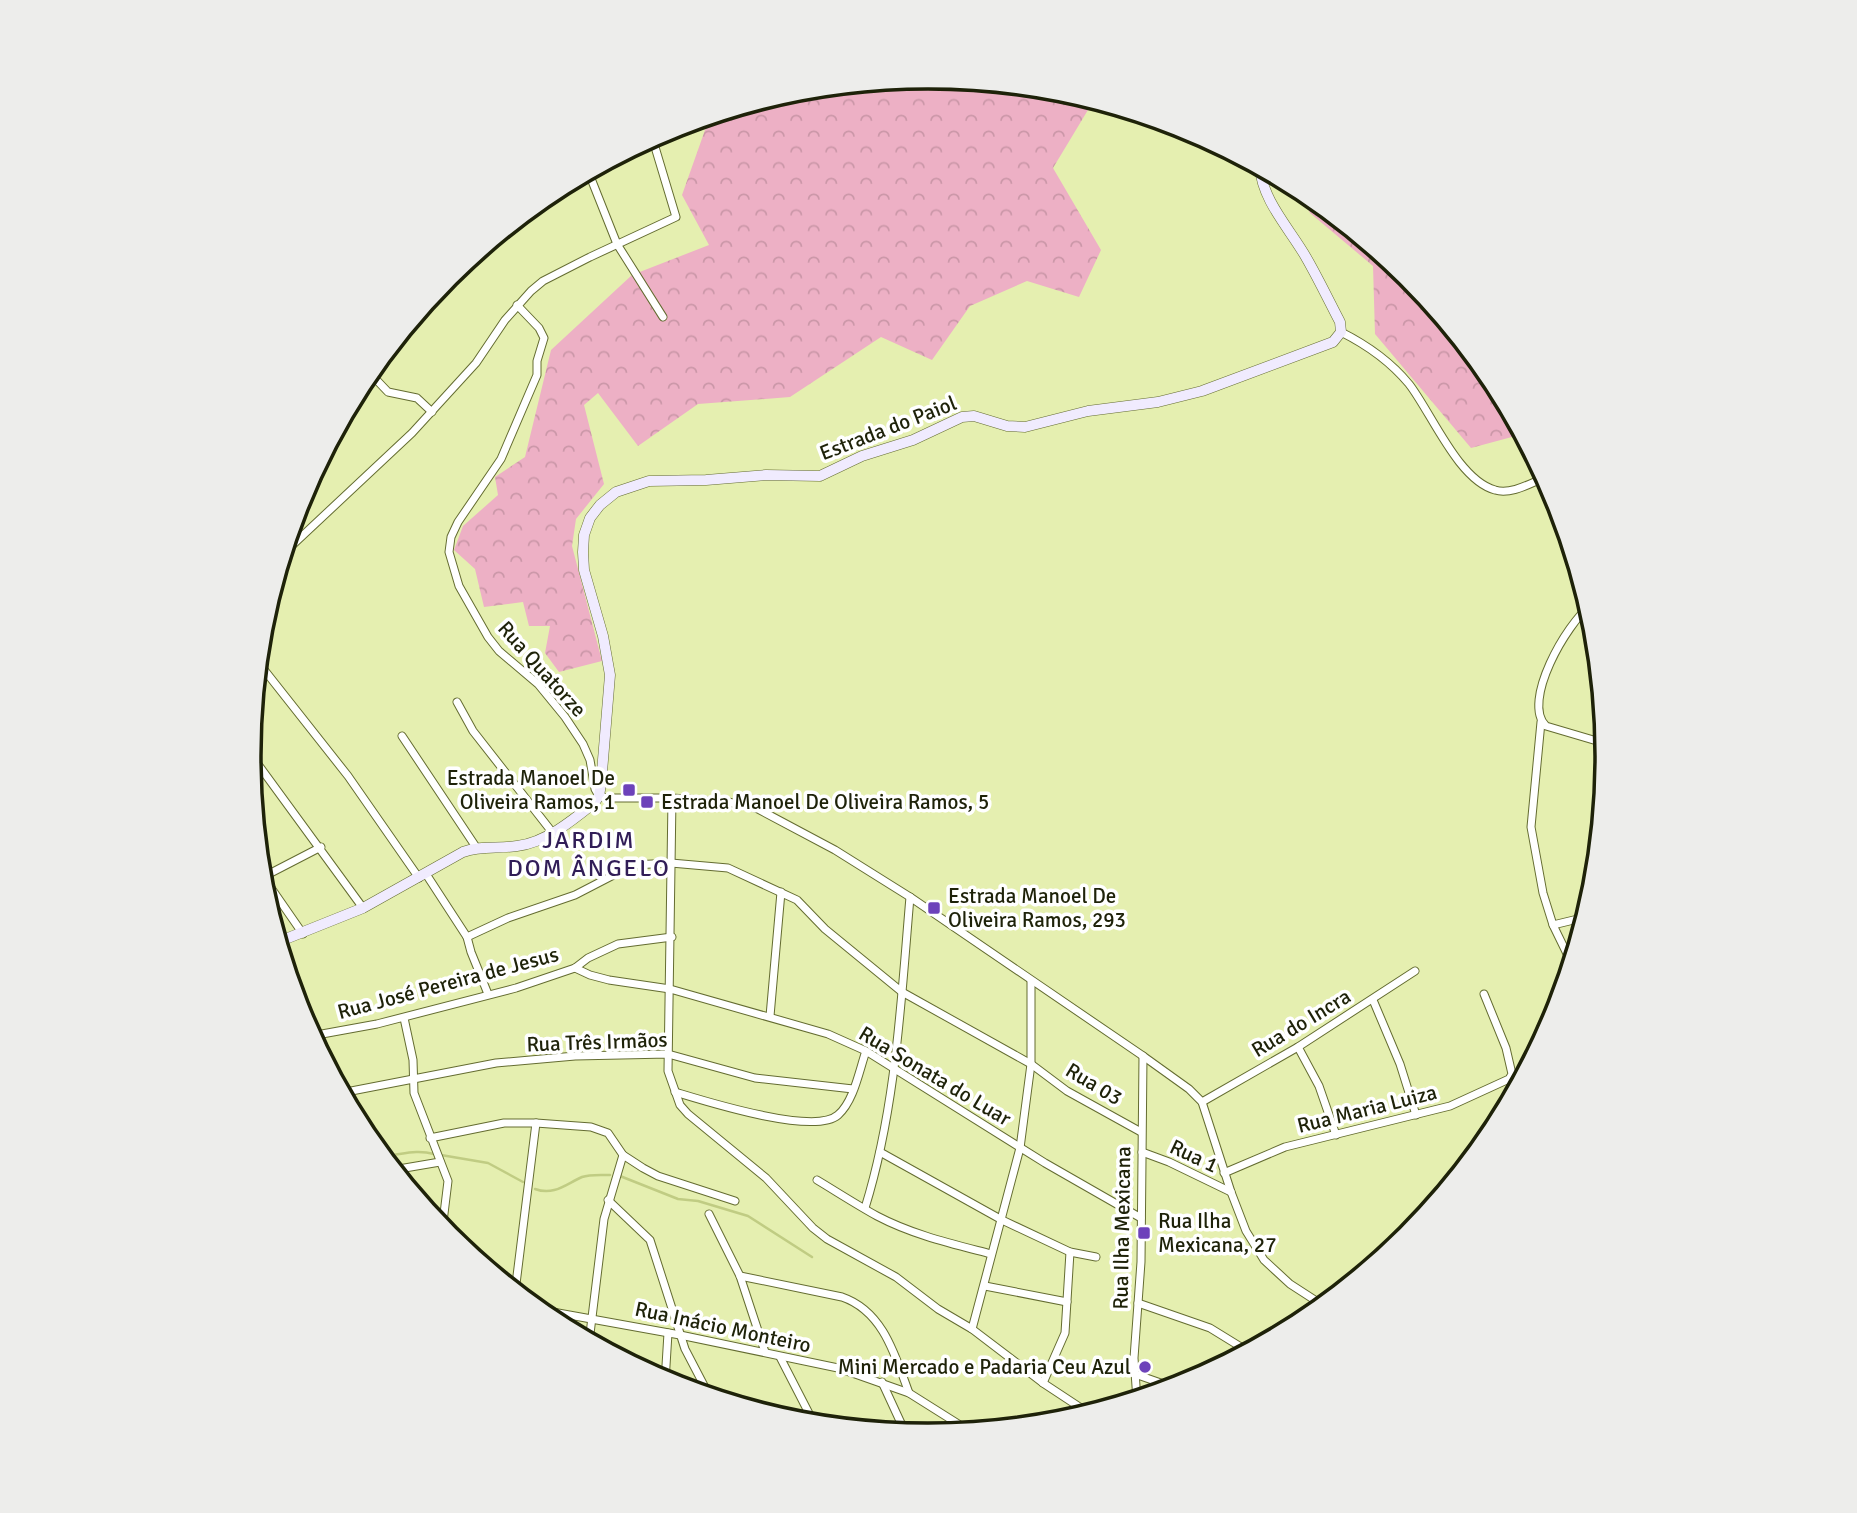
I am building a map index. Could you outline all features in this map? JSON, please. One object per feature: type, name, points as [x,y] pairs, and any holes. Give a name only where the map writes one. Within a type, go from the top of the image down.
[{"type":"street","points":[[298,540],[432,412],[476,363],[517,305],[543,281],[676,217],[655,148]]},
{"type":"street","points":[[1261,178],[1267,196],[1307,258],[1340,328],[1374,351],[1401,374],[1461,462],[1483,484],[1494,490],[1506,492],[1536,481]]},
{"type":"street","points":[[592,181],[617,244],[663,317]]},
{"type":"street","name":"Rua Quatorze","points":[[517,305],[543,335],[537,374],[509,441],[491,474],[464,509],[451,537],[451,560],[470,607],[488,638],[499,651],[538,684],[576,733],[590,760],[595,789],[599,796]]},
{"type":"street","name":"Estrada do Paiol","points":[[599,796],[610,675],[603,636],[584,570],[583,552],[584,535],[590,518],[600,505],[616,492],[649,481],[766,475],[811,477],[830,472],[862,456],[913,440],[962,417],[975,416],[1007,426],[1025,427],[1088,411],[1158,402],[1202,391],[1309,352],[1333,342],[1340,328]]},
{"type":"street","points":[[378,381],[388,392],[417,398],[432,412]]},
{"type":"street","points":[[1566,952],[1553,925],[1543,892],[1531,827],[1541,722],[1537,706],[1550,663],[1580,614]]},
{"type":"street","points":[[267,673],[348,776],[467,937],[488,994]]},
{"type":"street","points":[[457,702],[473,731],[552,832]]},
{"type":"street","points":[[1541,722],[1546,726],[1595,740]]},
{"type":"street","points":[[402,736],[476,847]]},
{"type":"street","points":[[262,769],[363,908]]},
{"type":"street","points":[[287,939],[363,908],[463,852],[476,847],[517,846],[538,840],[589,807],[599,796],[728,802],[756,808],[835,850],[911,897],[1189,1089],[1202,1102],[1231,1192],[1247,1231],[1264,1260],[1290,1284],[1314,1300]]},
{"type":"street","points":[[672,798],[668,1071],[675,1092],[688,1114],[766,1178],[813,1228],[827,1239],[896,1277],[1078,1406]]},
{"type":"street","points":[[271,871],[321,847]]},
{"type":"street","name":"Rua 03","points":[[467,937],[509,918],[575,895],[634,865],[671,863],[728,868],[781,892],[806,908],[825,929],[902,992],[1031,1065],[1067,1091],[1141,1132]]},
{"type":"street","points":[[770,1016],[781,892]]},
{"type":"street","points":[[276,895],[303,934]]},
{"type":"street","points":[[865,1208],[880,1152],[894,1068],[911,897]]},
{"type":"street","points":[[1553,925],[1575,920]]},
{"type":"street","name":"Rua José Pereira de Jesus","points":[[322,1034],[404,1018],[516,988],[575,968],[588,958],[618,944],[672,937]]},
{"type":"street","name":"Rua Sonata do Luar","points":[[575,968],[609,980],[670,989],[828,1034],[866,1051],[1020,1147],[1141,1218]]},
{"type":"street","name":"Rua do Incra","points":[[1202,1102],[1298,1047],[1415,971]]},
{"type":"street","points":[[972,1329],[1020,1147],[1031,1065],[1031,981]]},
{"type":"street","name":"Rua Maria Luiza","points":[[1224,1173],[1285,1147],[1462,1101],[1509,1079],[1511,1070],[1506,1048],[1484,994]]},
{"type":"street","points":[[1373,1000],[1400,1064],[1416,1115]]},
{"type":"street","points":[[404,1018],[415,1079],[414,1093],[448,1181],[444,1214]]},
{"type":"street","points":[[1298,1047],[1319,1086],[1336,1135]]},
{"type":"street","points":[[675,1092],[737,1110],[826,1122],[841,1112],[853,1089],[866,1051]]},
{"type":"street","name":"Rua Três Irmãos","points":[[352,1091],[496,1063],[575,1056],[668,1054],[755,1077],[853,1089]]},
{"type":"street","name":"Rua Ilha Mexicana","points":[[1137,1390],[1143,1056]]},
{"type":"street","points":[[431,1140],[504,1123],[536,1123],[602,1130],[614,1140],[623,1155],[658,1176],[735,1201]]},
{"type":"street","points":[[516,1281],[536,1123]]},
{"type":"street","points":[[880,1152],[1002,1220],[1070,1252],[1096,1257]]},
{"type":"street","name":"Rua 1","points":[[1143,1152],[1231,1192]]},
{"type":"street","points":[[590,1331],[598,1253],[608,1200],[623,1155]]},
{"type":"street","points":[[403,1168],[440,1160]]},
{"type":"street","points":[[817,1180],[865,1208],[915,1232],[991,1254]]},
{"type":"street","points":[[608,1200],[650,1240],[680,1335],[704,1384]]},
{"type":"street","points":[[709,1214],[740,1276],[765,1352]]},
{"type":"street","points":[[1043,1383],[1063,1340],[1070,1252]]},
{"type":"street","points":[[740,1276],[856,1302],[866,1309],[878,1324],[894,1353],[909,1392]]},
{"type":"street","points":[[985,1286],[1067,1302]]},
{"type":"street","points":[[1139,1303],[1210,1328],[1240,1346]]},
{"type":"street","name":"Rua Inácio Monteiro","points":[[561,1313],[838,1368],[909,1392],[957,1423]]},
{"type":"street","points":[[666,1370],[668,1333]]},
{"type":"street","points":[[780,1357],[809,1413]]},
{"type":"street","points":[[1136,1374],[1159,1382]]},
{"type":"street","points":[[882,1382],[901,1423]]},
{"type":"green space","points":[[928,89],[1016,95],[1089,109],[1053,168],[1101,250],[1079,297],[1027,281],[970,306],[932,360],[881,337],[790,397],[698,404],[638,446],[598,393],[584,405],[604,484],[576,519],[572,546],[602,661],[559,672],[545,653],[550,626],[529,626],[523,602],[484,607],[475,569],[454,550],[463,526],[498,495],[495,477],[525,457],[551,350],[632,275],[709,245],[682,195],[706,128],[756,112],[841,95],[885,91]]},
{"type":"green space","points":[[1308,208],[1368,255],[1430,317],[1458,350],[1513,437],[1471,448],[1375,334],[1373,266],[1310,213]]},
{"type":"waterway","points":[[393,1155],[414,1152],[434,1154]]},
{"type":"waterway","points":[[441,1155],[488,1163],[523,1182]]},
{"type":"waterway","points":[[535,1189],[554,1190],[585,1176],[610,1175]]},
{"type":"waterway","points":[[620,1176],[678,1199],[698,1201],[748,1216],[812,1257]]},
{"type":"place","name":"Estrada Manoel De Oliveira Ramos, 1","points":[[629,790]]},
{"type":"place","name":"Estrada Manoel De Oliveira Ramos, 5","points":[[647,802]]},
{"type":"place","name":"Estrada Manoel De Oliveira Ramos, 293","points":[[934,908]]},
{"type":"place","name":"Rua Ilha Mexicana, 27","points":[[1144,1233]]},
{"type":"place","name":"Mini Mercado e Padaria Ceu Azul","points":[[1145,1367]]},
{"type":"district","name":"JARDIM DOM ÂNGELO","points":[[589,854]]}]
